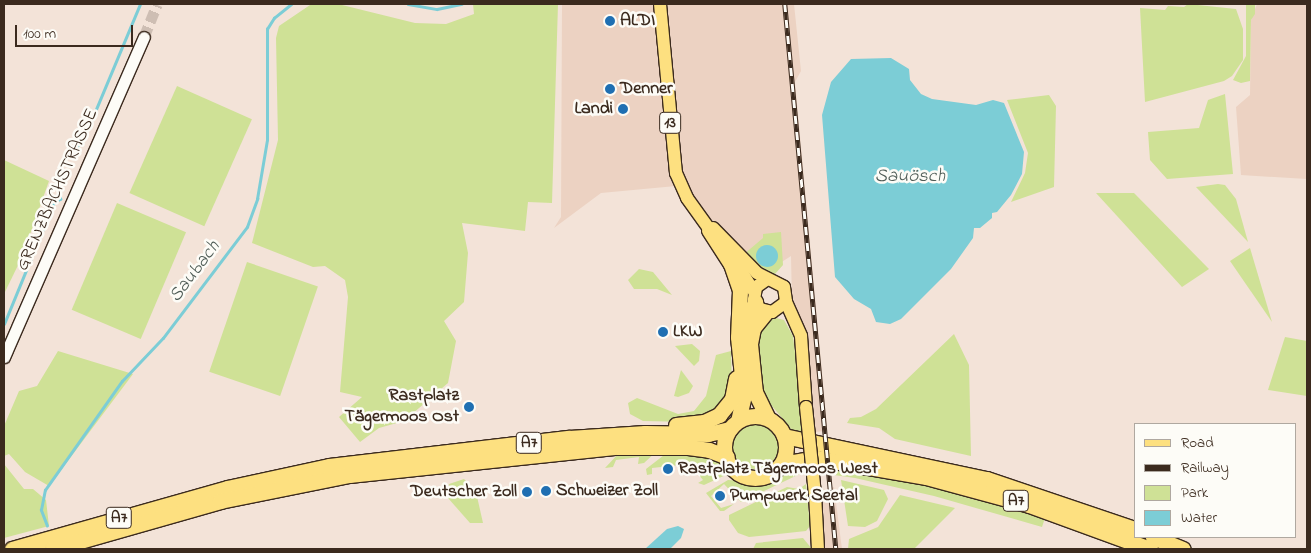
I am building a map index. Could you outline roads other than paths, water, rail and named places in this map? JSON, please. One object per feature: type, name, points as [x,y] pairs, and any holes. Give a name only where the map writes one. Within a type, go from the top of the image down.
[{"type":"highway","points":[[708,230],[738,280],[740,361],[744,395],[724,444],[727,458]]},
{"type":"highway","points":[[740,345],[744,320],[768,304]]},
{"type":"highway","points":[[768,304],[753,328],[750,344],[755,392],[766,417],[778,425],[784,436],[786,449],[782,464]]},
{"type":"highway","points":[[659,432],[679,425],[704,422],[722,412],[733,395],[740,361]]},
{"type":"highway","name":"A7","points":[[12,549],[227,488],[306,470],[569,438],[659,432],[708,434],[753,415],[766,417]]},
{"type":"highway","name":"A7","points":[[784,436],[987,479],[1134,529]]},
{"type":"highway","name":"A7","points":[[52,549],[226,499],[349,475],[618,447],[688,447],[709,450],[727,458],[739,474],[750,478],[770,476],[782,464],[816,458],[945,482],[1049,511],[1150,549]]},
{"type":"highway","points":[[1156,538],[1183,549]]},
{"type":"main road","name":"13","points":[[660,4],[676,173],[708,230],[731,255],[768,304],[790,325],[801,349],[815,494],[818,549]]},
{"type":"main road","name":"13","points":[[696,211],[766,280]]},
{"type":"main road","points":[[766,280],[782,284],[786,291],[768,304],[766,280]]},
{"type":"street","name":"GRENZBACHSTRASSE","points":[[4,357],[144,38]]},
{"type":"water","name":"Sauösch","points":[[891,58],[909,69],[910,80],[921,94],[932,99],[976,105],[993,100],[1004,103],[1024,152],[1022,174],[1011,195],[997,212],[992,213],[992,218],[980,228],[974,228],[973,238],[951,269],[901,319],[890,324],[876,322],[871,309],[854,299],[835,277],[822,115],[831,82],[851,59]]},
{"type":"water","points":[[767,245],[775,248],[778,256],[775,264],[767,267],[759,264],[756,256],[759,248]]},
{"type":"water","points":[[678,526],[684,529],[681,538],[670,549],[645,549],[667,529]]},
{"type":"waterway","points":[[76,148],[89,126],[140,4]]},
{"type":"waterway","name":"Saubach","points":[[47,526],[41,510],[45,490],[122,381],[163,338],[247,227],[257,199],[267,140],[267,29],[274,18],[291,4]]},
{"type":"waterway","name":"Saubach","points":[[408,4],[437,9],[461,4]]},
{"type":"waterway","points":[[4,324],[54,202],[60,199],[60,191]]},
{"type":"tunnel","points":[[144,37],[157,4]]},
{"type":"railway","points":[[785,4],[836,549]]},
{"type":"place","name":"ALDI","points":[[610,21]]},
{"type":"place","name":"Denner","points":[[610,89]]},
{"type":"place","name":"Landi","points":[[623,109]]},
{"type":"place","name":"LKW","points":[[663,332]]},
{"type":"place","name":"Rastplatz Tägermoos Ost","points":[[469,407]]},
{"type":"place","name":"Rastplatz Tägermoos West","points":[[668,469]]},
{"type":"place","name":"Schweizer Zoll","points":[[546,491]]},
{"type":"place","name":"Deutscher Zoll","points":[[527,492]]},
{"type":"place","name":"Pumpwerk Seetal","points":[[720,496]]}]
